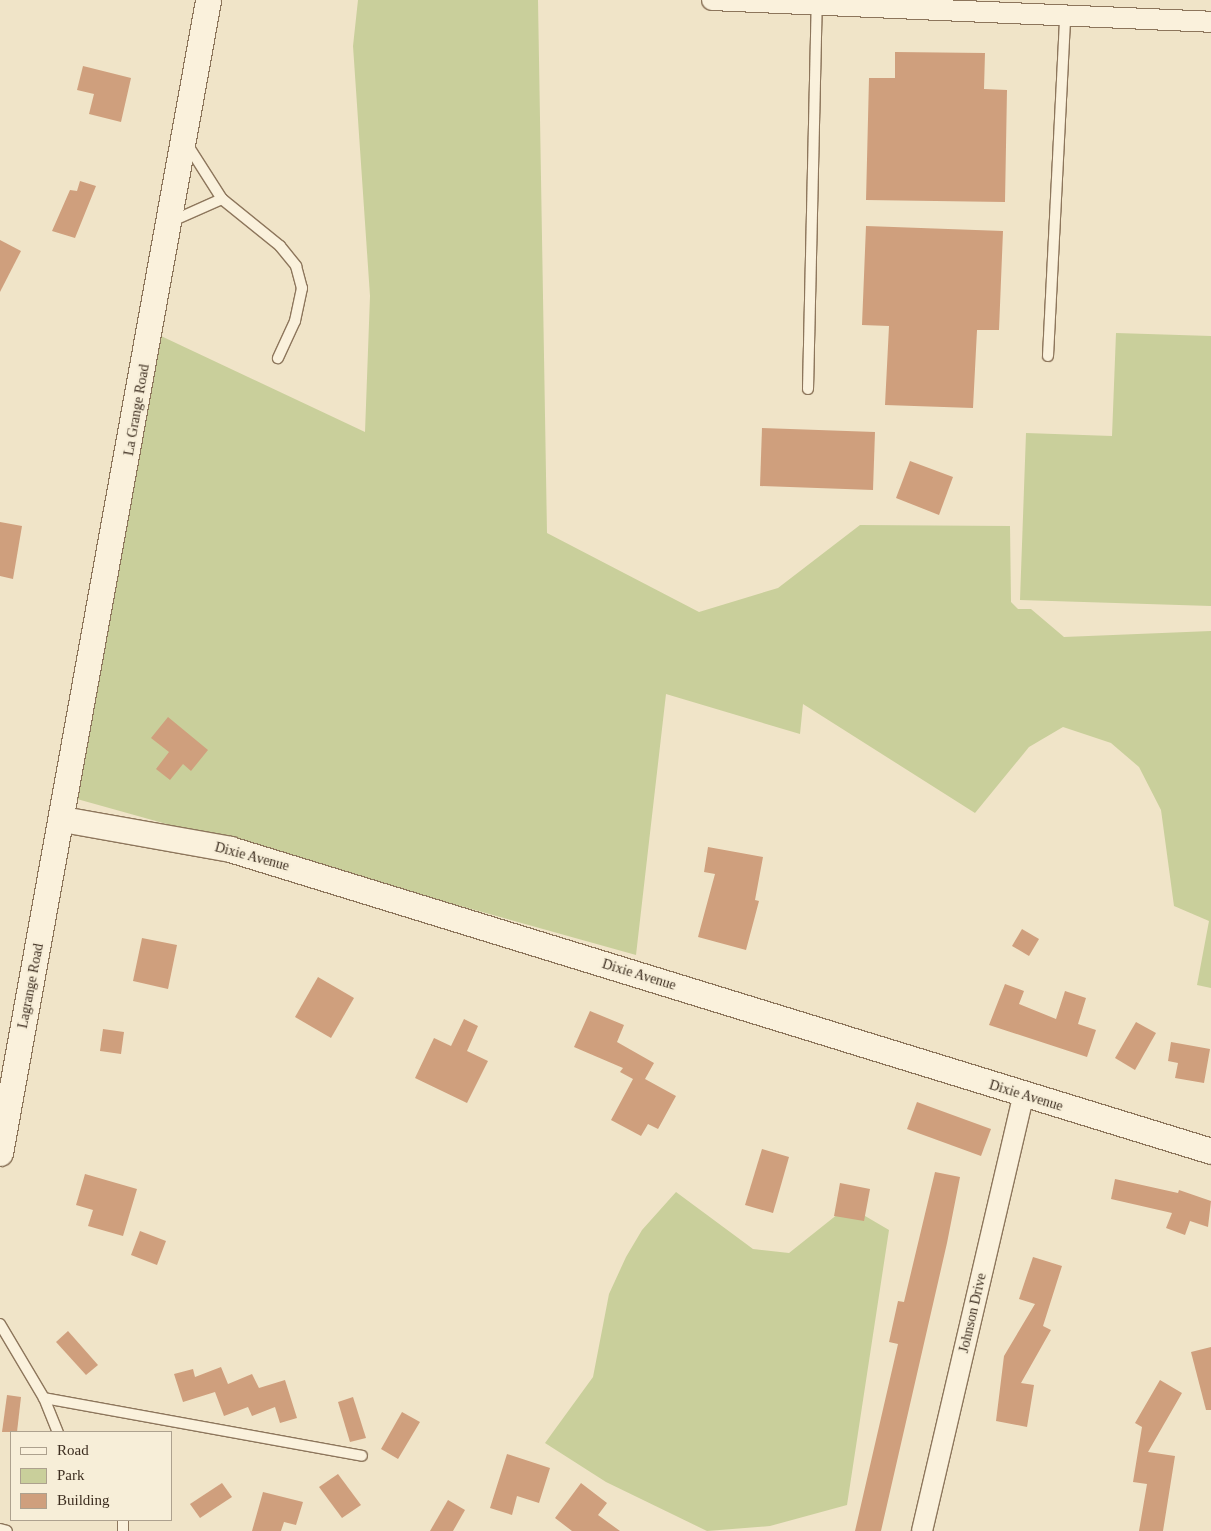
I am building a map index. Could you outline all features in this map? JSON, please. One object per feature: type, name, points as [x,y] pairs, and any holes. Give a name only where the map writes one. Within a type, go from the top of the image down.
[{"type":"street","name":"La Grange Road","points":[[62,819],[208,0]]},
{"type":"street","points":[[712,0],[1211,22]]},
{"type":"street","name":"Dixie Avenue","points":[[62,819],[230,849],[1023,1096],[1211,1151]]},
{"type":"street","name":"Lagrange Road","points":[[0,1153],[62,819]]},
{"type":"street","name":"Johnson Drive","points":[[922,1531],[1023,1096]]},
{"type":"lane","points":[[808,389],[817,4]]},
{"type":"lane","points":[[1048,356],[1065,15]]},
{"type":"lane","points":[[184,140],[222,199],[280,246],[296,266],[302,288],[295,321],[278,358]]},
{"type":"lane","points":[[169,223],[222,199]]},
{"type":"lane","points":[[0,1324],[44,1398],[58,1431]]},
{"type":"lane","points":[[44,1398],[362,1456]]},
{"type":"lane","points":[[0,1530],[7,1531]]},
{"type":"green space","points":[[358,0],[538,0],[547,533],[699,612],[778,588],[860,525],[1010,526],[1011,602],[1018,609],[1031,609],[1064,637],[1211,631],[1211,988],[1197,985],[1209,921],[1174,906],[1161,810],[1139,767],[1111,743],[1063,727],[1029,747],[975,813],[803,704],[800,734],[666,694],[636,955],[77,799],[161,336],[365,432],[370,296],[353,46]]},
{"type":"green space","points":[[1116,333],[1211,336],[1211,606],[1020,600],[1026,433],[1112,436]]},
{"type":"green space","points":[[676,1192],[753,1249],[789,1253],[848,1206],[889,1230],[847,1505],[770,1526],[707,1531],[606,1482],[545,1443],[593,1377],[609,1294],[626,1257],[642,1230]]},
{"type":"building","points":[[895,52],[985,53],[984,89],[1007,90],[1005,202],[866,200],[869,78],[895,78]]},
{"type":"building","points":[[83,66],[131,78],[121,122],[89,114],[94,94],[77,90]]},
{"type":"building","points":[[80,181],[96,186],[75,238],[52,231],[70,190],[77,191]]},
{"type":"building","points":[[866,226],[1003,231],[999,330],[977,330],[973,408],[885,405],[889,326],[862,325]]},
{"type":"building","points":[[0,240],[21,251],[0,292]]},
{"type":"building","points":[[762,428],[875,432],[873,490],[760,486]]},
{"type":"building","points":[[910,461],[953,477],[939,515],[896,498]]},
{"type":"building","points":[[0,522],[22,526],[13,579],[0,576]]},
{"type":"building","points":[[168,717],[208,750],[191,771],[183,764],[170,780],[156,769],[169,752],[151,738]]},
{"type":"building","points":[[708,847],[763,857],[755,900],[759,901],[746,950],[698,937],[715,874],[704,872]]},
{"type":"building","points":[[1022,929],[1039,939],[1029,956],[1012,946]]},
{"type":"building","points":[[142,938],[177,945],[168,989],[133,981]]},
{"type":"building","points":[[318,977],[354,998],[331,1038],[295,1017]]},
{"type":"building","points":[[1005,984],[1024,991],[1019,1004],[1056,1019],[1065,991],[1086,998],[1078,1024],[1096,1030],[1087,1057],[989,1025]]},
{"type":"building","points":[[590,1011],[624,1025],[617,1042],[654,1063],[645,1079],[676,1096],[658,1129],[648,1124],[641,1136],[611,1120],[633,1079],[620,1072],[623,1068],[574,1047]]},
{"type":"building","points":[[464,1019],[478,1026],[467,1051],[488,1061],[467,1103],[415,1078],[434,1038],[451,1046]]},
{"type":"building","points":[[1136,1022],[1156,1033],[1135,1070],[1115,1058]]},
{"type":"building","points":[[103,1029],[124,1032],[121,1054],[100,1051]]},
{"type":"building","points":[[1171,1042],[1210,1049],[1204,1083],[1175,1078],[1178,1063],[1168,1061]]},
{"type":"building","points":[[917,1102],[991,1129],[981,1156],[907,1129]]},
{"type":"building","points":[[762,1149],[789,1157],[773,1213],[745,1205]]},
{"type":"building","points":[[935,1172],[960,1177],[947,1243],[881,1531],[855,1531],[898,1344],[889,1342],[898,1301],[904,1302]]},
{"type":"building","points":[[85,1174],[137,1189],[123,1236],[88,1226],[93,1210],[76,1205]]},
{"type":"building","points":[[1115,1179],[1178,1193],[1179,1190],[1211,1201],[1208,1227],[1190,1221],[1185,1235],[1166,1228],[1172,1213],[1111,1199]]},
{"type":"building","points":[[840,1183],[870,1189],[864,1221],[834,1216]]},
{"type":"building","points":[[140,1231],[166,1241],[157,1265],[131,1255]]},
{"type":"building","points":[[1033,1257],[1062,1266],[1043,1326],[1051,1330],[1021,1383],[1034,1385],[1027,1427],[996,1421],[1004,1356],[1035,1304],[1019,1299]]},
{"type":"building","points":[[68,1331],[98,1365],[86,1375],[56,1342]]},
{"type":"building","points":[[1211,1347],[1211,1410],[1206,1410],[1191,1352]]},
{"type":"building","points":[[221,1367],[228,1384],[252,1374],[259,1388],[285,1380],[297,1418],[280,1423],[275,1407],[252,1416],[248,1407],[224,1416],[215,1392],[183,1402],[174,1374],[193,1369],[195,1377]]},
{"type":"building","points":[[1160,1380],[1182,1393],[1148,1452],[1175,1456],[1163,1531],[1139,1531],[1147,1484],[1133,1482],[1142,1427],[1135,1423]]},
{"type":"building","points":[[7,1395],[21,1397],[17,1431],[2,1432]]},
{"type":"building","points":[[353,1397],[366,1438],[350,1442],[338,1402]]},
{"type":"building","points":[[402,1412],[420,1422],[398,1459],[381,1449]]},
{"type":"building","points":[[507,1454],[550,1468],[539,1503],[517,1496],[512,1515],[490,1508]]},
{"type":"building","points":[[338,1474],[361,1505],[342,1518],[319,1487]]},
{"type":"building","points":[[222,1483],[232,1497],[200,1518],[190,1504]]},
{"type":"building","points":[[581,1483],[607,1503],[598,1515],[620,1531],[572,1531],[555,1518]]},
{"type":"building","points":[[263,1492],[303,1502],[296,1525],[284,1522],[281,1531],[252,1531]]},
{"type":"building","points":[[448,1500],[465,1510],[453,1531],[430,1531]]}]
